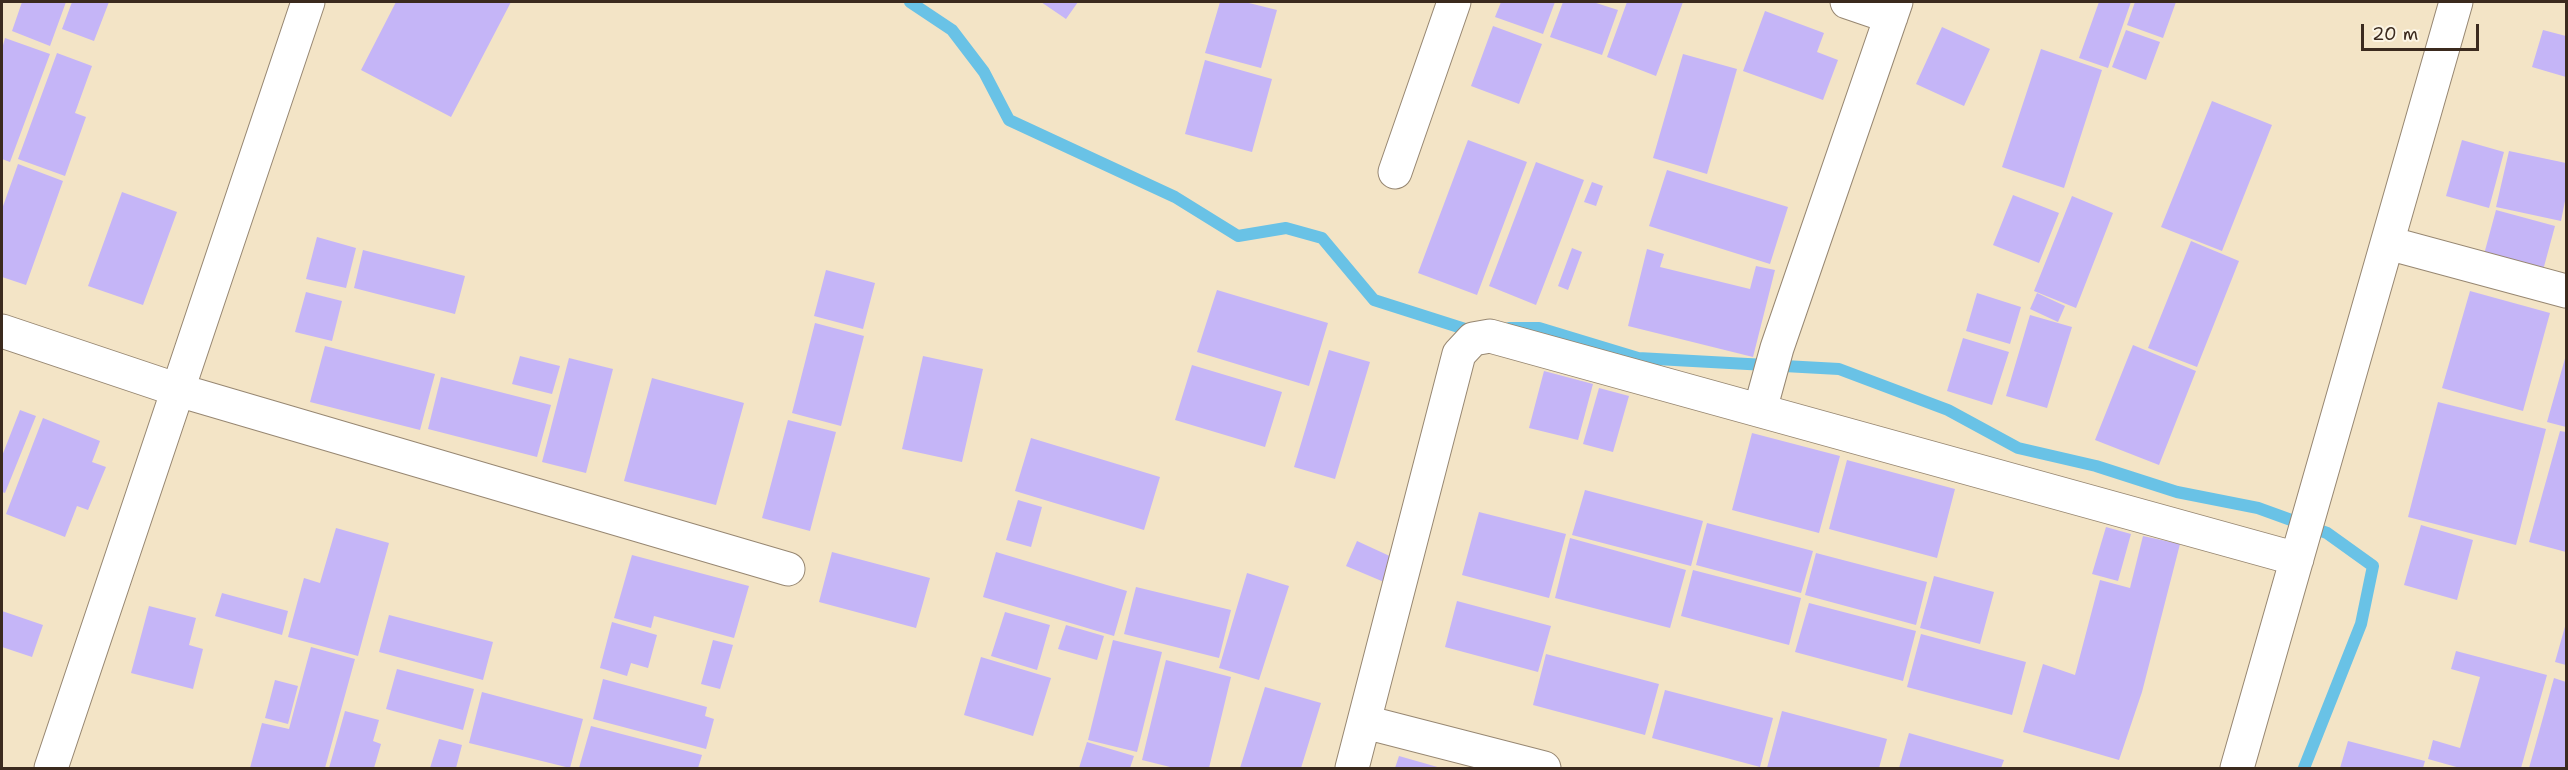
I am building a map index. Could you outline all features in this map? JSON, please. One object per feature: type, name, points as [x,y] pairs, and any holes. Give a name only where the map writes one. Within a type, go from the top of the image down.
[{"type":"street","points":[[51,768],[309,2]]},
{"type":"street","points":[[1395,172],[1454,2]]},
{"type":"street","points":[[1761,402],[1777,348],[1894,9],[1847,2]]},
{"type":"street","points":[[2237,768],[2456,2]]},
{"type":"street","points":[[2388,243],[2566,291]]},
{"type":"street","points":[[2,331],[178,390],[788,569]]},
{"type":"street","points":[[1352,768],[1460,354],[1473,339],[1490,336],[1761,402],[2297,559]]},
{"type":"street","points":[[1365,722],[1544,768]]},
{"type":"building","points":[[22,2],[66,2],[50,46],[12,31]]},
{"type":"building","points":[[72,2],[109,2],[94,41],[62,29]]},
{"type":"building","points":[[396,2],[511,2],[451,117],[361,70]]},
{"type":"building","points":[[1041,2],[1078,2],[1066,19]]},
{"type":"building","points":[[1220,2],[1245,2],[1277,10],[1261,68],[1205,53]]},
{"type":"building","points":[[1501,2],[1555,2],[1543,34],[1495,17]]},
{"type":"building","points":[[1563,2],[1593,2],[1618,10],[1602,55],[1550,37]]},
{"type":"building","points":[[1627,2],[1683,2],[1656,76],[1607,57]]},
{"type":"building","points":[[2099,2],[2131,2],[2108,68],[2079,58]]},
{"type":"building","points":[[2135,2],[2176,2],[2163,38],[2127,25]]},
{"type":"building","points":[[1765,11],[1824,33],[1817,52],[1838,60],[1823,100],[1743,71]]},
{"type":"building","points":[[1493,26],[1542,44],[1519,104],[1471,86]]},
{"type":"building","points":[[1942,27],[1990,49],[1964,106],[1916,84]]},
{"type":"building","points":[[2126,30],[2160,42],[2146,80],[2112,67]]},
{"type":"building","points":[[2543,30],[2566,36],[2566,77],[2532,67]]},
{"type":"building","points":[[5,38],[50,54],[10,162],[2,159],[2,49]]},
{"type":"building","points":[[2041,49],[2102,70],[2064,188],[2002,167]]},
{"type":"building","points":[[57,53],[92,66],[75,113],[86,117],[65,176],[18,159]]},
{"type":"building","points":[[1683,54],[1737,69],[1707,174],[1653,158]]},
{"type":"building","points":[[1205,60],[1272,79],[1252,152],[1185,134]]},
{"type":"building","points":[[2212,101],[2272,125],[2222,251],[2161,227]]},
{"type":"building","points":[[1468,140],[1527,162],[1477,295],[1418,273]]},
{"type":"building","points":[[2462,140],[2504,152],[2489,208],[2446,196]]},
{"type":"building","points":[[2509,151],[2566,163],[2566,196],[2561,221],[2496,207]]},
{"type":"building","points":[[1536,162],[1584,180],[1536,305],[1489,286]]},
{"type":"building","points":[[18,164],[63,181],[26,285],[2,277],[2,209]]},
{"type":"building","points":[[1667,170],[1788,207],[1770,264],[1649,226]]},
{"type":"building","points":[[1592,182],[1603,186],[1596,206],[1584,202]]},
{"type":"building","points":[[122,192],[177,212],[143,305],[88,286]]},
{"type":"building","points":[[2013,195],[2059,213],[2039,263],[1993,245]]},
{"type":"building","points":[[2072,196],[2113,213],[2076,308],[2034,291]]},
{"type":"building","points":[[2496,210],[2555,226],[2542,274],[2483,258]]},
{"type":"building","points":[[317,237],[356,248],[346,288],[306,279]]},
{"type":"building","points":[[2191,241],[2239,261],[2197,367],[2148,348]]},
{"type":"building","points":[[1572,248],[1582,252],[1568,290],[1558,286]]},
{"type":"building","points":[[1647,249],[1664,254],[1660,267],[1750,289],[1756,266],[1775,270],[1753,357],[1628,326]]},
{"type":"building","points":[[363,250],[465,276],[455,314],[354,288]]},
{"type":"building","points":[[826,270],[875,283],[863,329],[814,316]]},
{"type":"building","points":[[1217,290],[1328,323],[1309,386],[1197,352]]},
{"type":"building","points":[[2470,291],[2550,313],[2523,411],[2442,388]]},
{"type":"building","points":[[306,292],[342,301],[332,341],[295,332]]},
{"type":"building","points":[[1977,293],[2021,307],[2010,344],[1966,331]]},
{"type":"building","points":[[2037,293],[2065,306],[2058,322],[2030,309]]},
{"type":"building","points":[[2030,315],[2072,327],[2047,408],[2006,396]]},
{"type":"building","points":[[815,323],[864,336],[841,426],[792,413]]},
{"type":"building","points":[[1963,338],[2009,352],[1992,405],[1947,391]]},
{"type":"building","points":[[2133,345],[2196,371],[2159,465],[2095,440]]},
{"type":"building","points":[[325,346],[435,374],[420,430],[310,402]]},
{"type":"building","points":[[1329,350],[1370,362],[1335,479],[1294,467]]},
{"type":"building","points":[[2566,355],[2566,427],[2547,422]]},
{"type":"building","points":[[520,356],[560,366],[552,394],[512,384]]},
{"type":"building","points":[[923,356],[983,369],[962,462],[902,449]]},
{"type":"building","points":[[569,358],[613,369],[586,473],[542,462]]},
{"type":"building","points":[[1192,365],[1282,392],[1265,447],[1175,420]]},
{"type":"building","points":[[1544,371],[1593,384],[1578,440],[1529,428]]},
{"type":"building","points":[[441,377],[551,405],[537,457],[428,429]]},
{"type":"building","points":[[652,378],[744,403],[716,505],[624,481]]},
{"type":"building","points":[[1599,388],[1629,396],[1613,452],[1583,444]]},
{"type":"building","points":[[2438,402],[2546,429],[2516,545],[2408,517]]},
{"type":"building","points":[[20,410],[36,416],[5,493],[2,492],[2,456]]},
{"type":"building","points":[[43,418],[100,441],[92,462],[106,467],[88,510],[77,506],[65,537],[6,514]]},
{"type":"building","points":[[788,420],[836,432],[810,531],[762,518]]},
{"type":"building","points":[[2560,431],[2566,432],[2566,552],[2529,542]]},
{"type":"building","points":[[1752,433],[1840,456],[1819,533],[1732,510]]},
{"type":"building","points":[[1031,438],[1160,477],[1144,530],[1015,491]]},
{"type":"building","points":[[1847,460],[1955,489],[1937,558],[1829,529]]},
{"type":"building","points":[[1585,490],[1703,521],[1691,566],[1572,535]]},
{"type":"building","points":[[1018,500],[1042,507],[1031,547],[1006,540]]},
{"type":"building","points":[[1479,512],[1566,534],[1549,598],[1462,575]]},
{"type":"building","points":[[1707,523],[1813,551],[1801,593],[1696,565]]},
{"type":"building","points":[[2421,525],[2473,540],[2457,600],[2404,585]]},
{"type":"building","points":[[2106,527],[2131,534],[2118,581],[2092,574]]},
{"type":"building","points":[[336,528],[389,543],[358,656],[288,637],[304,578],[320,583]]},
{"type":"building","points":[[2143,536],[2180,544],[2142,692],[2119,760],[2023,732],[2043,664],[2075,675],[2100,580],[2130,588]]},
{"type":"building","points":[[1570,538],[1686,570],[1670,628],[1555,598]]},
{"type":"building","points":[[1357,541],[1394,558],[1384,582],[1346,566]]},
{"type":"building","points":[[832,552],[930,578],[916,628],[819,602]]},
{"type":"building","points":[[996,552],[1127,591],[1114,636],[983,597]]},
{"type":"building","points":[[1816,553],[1927,582],[1916,625],[1805,595]]},
{"type":"building","points":[[632,555],[749,586],[734,638],[654,616],[651,628],[614,618]]},
{"type":"building","points":[[1693,570],[1801,598],[1789,645],[1681,616]]},
{"type":"building","points":[[1247,573],[1289,586],[1259,680],[1219,668]]},
{"type":"building","points":[[1934,576],[1994,592],[1980,644],[1920,628]]},
{"type":"building","points":[[1136,587],[1231,610],[1219,658],[1124,634]]},
{"type":"building","points":[[222,593],[288,611],[282,635],[215,616]]},
{"type":"building","points":[[1457,601],[1551,626],[1538,672],[1445,647]]},
{"type":"building","points":[[1809,603],[1916,631],[1903,681],[1795,652]]},
{"type":"building","points":[[149,606],[196,618],[189,645],[203,649],[193,689],[131,673]]},
{"type":"building","points":[[2,611],[43,625],[32,657],[2,647]]},
{"type":"building","points":[[1005,612],[1050,625],[1037,670],[991,656]]},
{"type":"building","points":[[389,615],[493,642],[483,680],[379,652]]},
{"type":"building","points":[[612,622],[657,635],[648,668],[631,663],[627,676],[600,668]]},
{"type":"building","points":[[2566,623],[2566,665],[2555,662]]},
{"type":"building","points":[[1066,625],[1104,636],[1097,660],[1058,649]]},
{"type":"building","points":[[1921,634],[2026,662],[2012,715],[1907,687]]},
{"type":"building","points":[[713,640],[733,645],[720,689],[701,684]]},
{"type":"building","points":[[1113,640],[1162,652],[1137,752],[1088,740]]},
{"type":"building","points":[[311,647],[355,659],[325,768],[250,768],[262,723],[289,729]]},
{"type":"building","points":[[2456,651],[2547,675],[2521,768],[2460,768],[2428,759],[2433,740],[2460,748],[2480,677],[2451,669]]},
{"type":"building","points":[[1546,654],[1659,684],[1645,735],[1533,705]]},
{"type":"building","points":[[981,657],[1051,678],[1033,736],[964,715]]},
{"type":"building","points":[[1166,660],[1231,677],[1209,768],[1174,768],[1142,760]]},
{"type":"building","points":[[397,669],[474,689],[463,730],[386,709]]},
{"type":"building","points":[[2554,678],[2566,682],[2566,768],[2529,768]]},
{"type":"building","points":[[603,679],[707,707],[705,716],[714,719],[706,749],[593,719]]},
{"type":"building","points":[[275,680],[298,686],[288,724],[265,718]]},
{"type":"building","points":[[1265,687],[1321,703],[1301,768],[1240,768]]},
{"type":"building","points":[[1665,690],[1773,718],[1760,767],[1652,738]]},
{"type":"building","points":[[482,692],[583,719],[570,768],[469,743]]},
{"type":"building","points":[[345,711],[379,720],[373,741],[381,744],[374,768],[329,768]]},
{"type":"building","points":[[1782,711],[1887,739],[1879,768],[1767,768]]},
{"type":"building","points":[[591,726],[702,755],[698,768],[579,768]]},
{"type":"building","points":[[1909,733],[2004,760],[2001,768],[1899,768]]},
{"type":"building","points":[[439,739],[462,745],[456,768],[430,768]]},
{"type":"building","points":[[2348,741],[2425,761],[2423,768],[2340,768]]},
{"type":"building","points":[[1087,742],[1134,756],[1130,768],[1079,768]]},
{"type":"building","points":[[1399,756],[1441,768],[1395,768]]},
{"type":"waterway","points":[[910,2],[952,30],[984,72],[1009,120],[1175,197],[1238,236],[1286,228],[1322,238],[1374,300],[1465,329],[1477,329]]},
{"type":"waterway","points":[[1509,328],[1539,328],[1638,358],[1839,369],[1948,410],[2018,448],[2096,466],[2177,492],[2258,508],[2327,533],[2373,566],[2361,624],[2304,768]]}]
